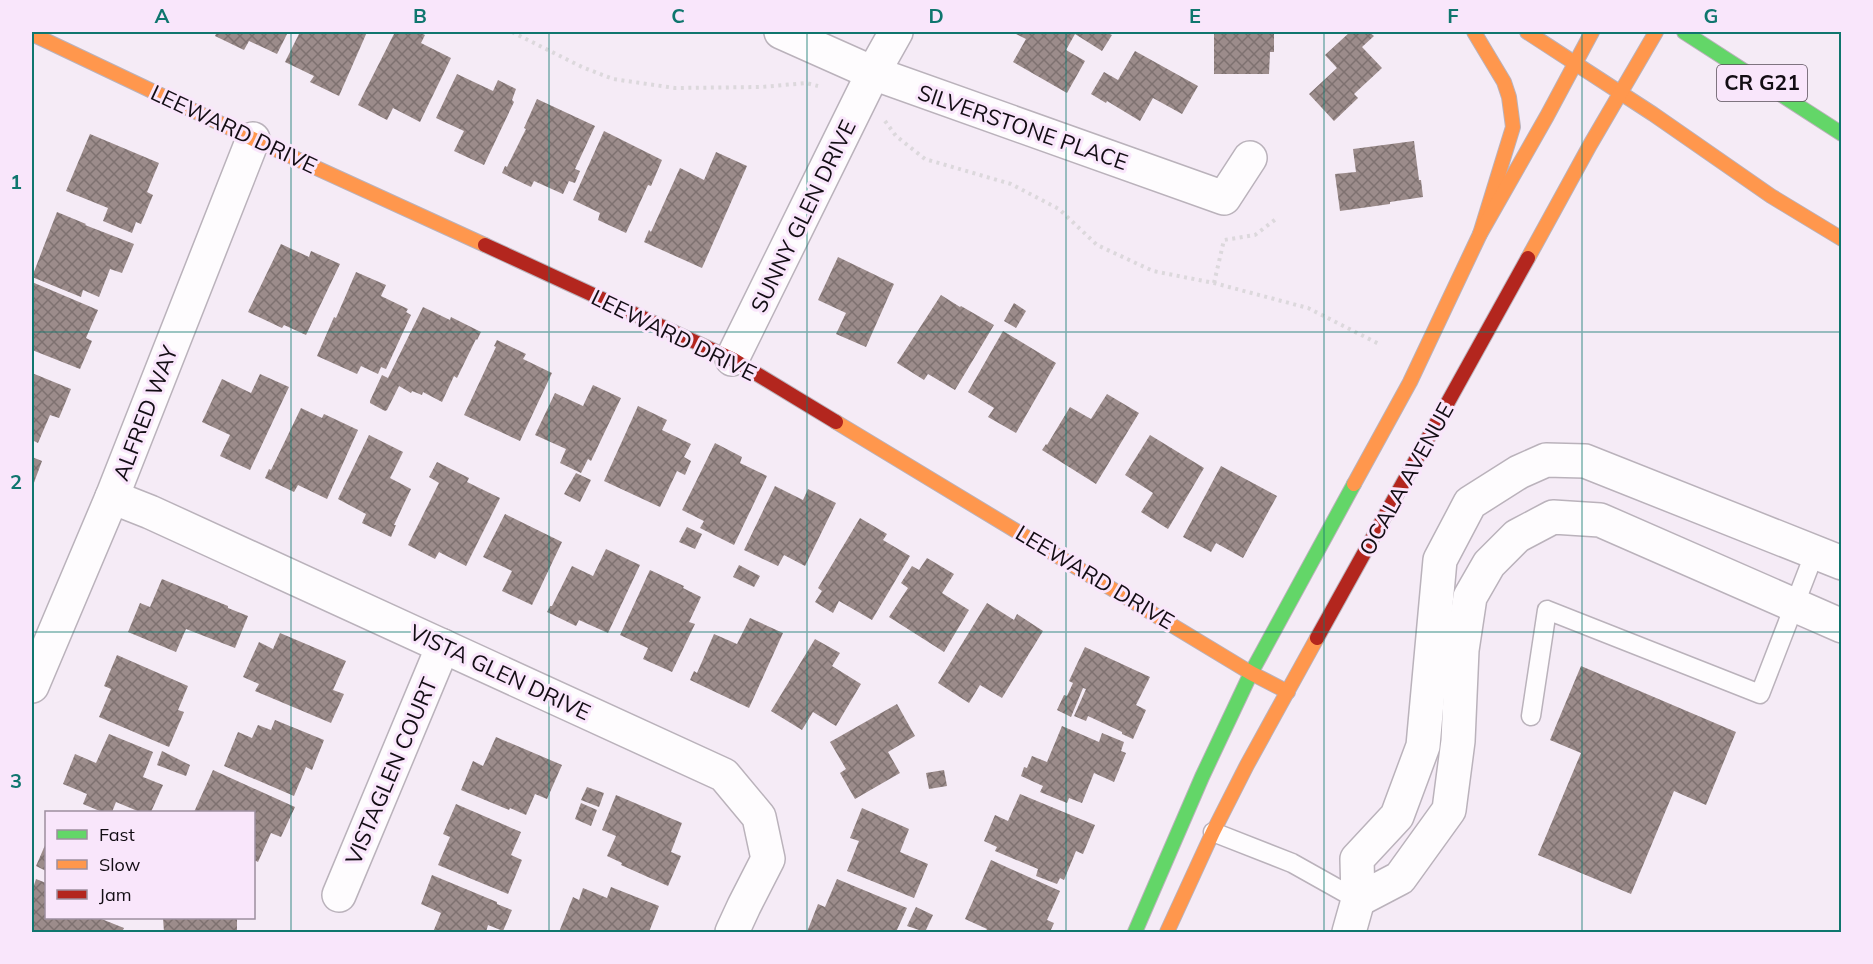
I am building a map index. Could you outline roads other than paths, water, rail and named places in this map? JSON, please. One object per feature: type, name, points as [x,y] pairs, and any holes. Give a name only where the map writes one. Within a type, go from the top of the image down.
[{"type":"main road","points":[[1474,32],[1504,82],[1509,97],[1513,127],[1480,234]]},
{"type":"main road","points":[[1527,32],[1771,196],[1842,239]]},
{"type":"main road","name":"OCALA AVENUE","points":[[1135,933],[1202,777],[1251,673],[1410,382],[1480,234],[1592,32]]},
{"type":"main road","name":"OCALA AVENUE","points":[[1167,933],[1213,832],[1247,765],[1656,32]]},
{"type":"main road","name":"CR G21","points":[[1684,32],[1842,134]]},
{"type":"main road","name":"LEEWARD DRIVE","points":[[32,34],[253,139],[732,359],[1251,673],[1288,692]]},
{"type":"street","name":"SILVERSTONE PLACE","points":[[781,32],[873,74],[1224,198],[1250,158]]},
{"type":"street","name":"SUNNY GLEN DRIVE","points":[[732,359],[896,32]]},
{"type":"street","name":"ALFRED WAY","points":[[32,686],[112,496],[253,139]]},
{"type":"street","points":[[1349,933],[1358,900],[1358,859],[1397,816],[1423,746],[1440,560],[1470,503],[1519,472],[1546,460],[1585,461],[1828,557]]},
{"type":"street","name":"VISTA GLEN DRIVE","points":[[112,496],[724,775],[759,817],[768,859],[732,933]]},
{"type":"street","points":[[1358,900],[1400,878],[1449,810],[1458,741],[1462,650],[1470,597],[1489,564],[1517,536],[1553,517],[1600,520],[1842,626]]},
{"type":"street","name":"VISTAGLEN COURT","points":[[339,896],[443,646]]},
{"type":"street","points":[[1424,740],[1458,741]]},
{"type":"lane","points":[[1531,716],[1547,610],[1760,694],[1795,606],[1828,557]]},
{"type":"lane","points":[[1213,832],[1292,864],[1358,900]]}]
